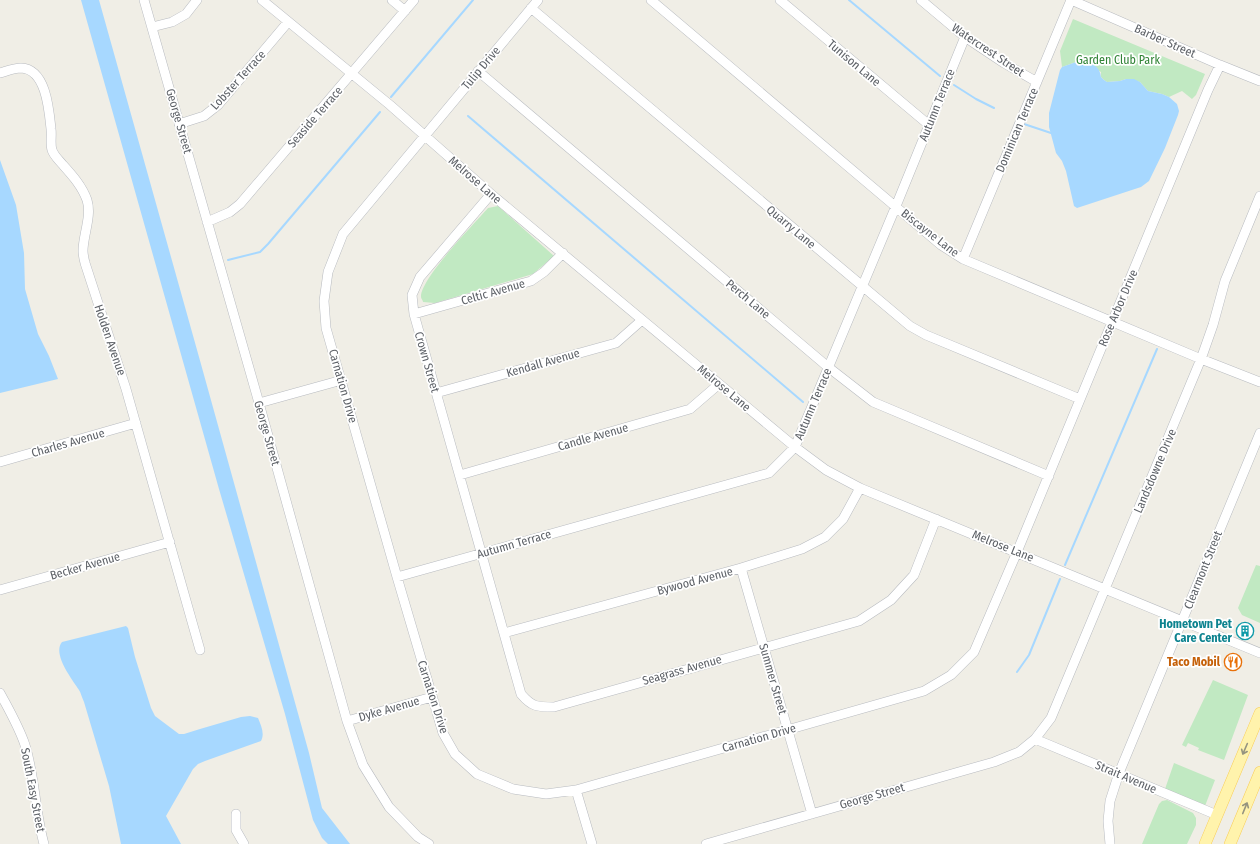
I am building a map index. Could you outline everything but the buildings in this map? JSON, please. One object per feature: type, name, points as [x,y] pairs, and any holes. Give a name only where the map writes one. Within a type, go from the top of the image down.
[{"type":"main road","points":[[1205,844],[1260,713]]},
{"type":"main road","points":[[1230,844],[1260,772]]},
{"type":"street","name":"George Street","points":[[144,0],[259,403],[347,721],[362,765],[389,807],[418,837],[429,844]]},
{"type":"street","points":[[152,27],[172,22],[186,14],[197,0]]},
{"type":"street","name":"Melrose Lane","points":[[262,0],[390,105],[491,194],[718,384],[826,470],[860,488],[1260,653]]},
{"type":"street","points":[[392,0],[404,11]]},
{"type":"street","name":"Seaside Terrace","points":[[207,222],[230,212],[240,204],[414,0]]},
{"type":"street","name":"Tulip Drive","points":[[425,136],[538,0]]},
{"type":"street","name":"Biscayne Lane","points":[[651,0],[941,244],[963,259],[1201,359],[1260,382]]},
{"type":"street","name":"Tunison Lane","points":[[780,0],[929,125]]},
{"type":"street","name":"Watercrest Street","points":[[921,0],[965,37],[1004,63],[1037,82]]},
{"type":"street","name":"Barber Street","points":[[1071,0],[1260,81]]},
{"type":"street","name":"Dominican Terrace","points":[[963,259],[1071,0]]},
{"type":"street","name":"Quarry Lane","points":[[531,8],[910,326],[926,335],[1080,399]]},
{"type":"street","name":"Lobster Terrace","points":[[179,124],[204,116],[218,105],[288,22]]},
{"type":"street","name":"Autumn Terrace","points":[[397,577],[769,473],[795,446],[965,37]]},
{"type":"street","name":"Rose Arbor Drive","points":[[1017,552],[1208,90],[1220,65]]},
{"type":"street","name":"Holden Avenue","points":[[0,73],[11,69],[21,68],[30,70],[38,77],[43,85],[51,130],[52,149],[55,156],[82,189],[87,201],[88,209],[83,251],[85,263],[122,376],[200,650]]},
{"type":"street","name":"Perch Lane","points":[[478,71],[828,367],[873,402],[1048,476]]},
{"type":"street","name":"Carnation Drive","points":[[425,136],[343,234],[328,272],[324,301],[326,328],[443,733],[455,754],[477,774],[513,789],[546,794],[576,790],[924,691],[951,675],[974,652],[1017,552]]},
{"type":"street","name":"Crown Street","points":[[481,553],[414,314],[412,295],[420,277],[491,194]]},
{"type":"street","name":"Landsdowne Drive","points":[[1035,739],[1052,718],[1201,359],[1214,325],[1225,280],[1260,196]]},
{"type":"street","name":"Celtic Avenue","points":[[414,314],[530,281],[544,272],[563,253]]},
{"type":"street","name":"Kendall Avenue","points":[[436,393],[616,343],[642,320]]},
{"type":"street","points":[[259,403],[342,380]]},
{"type":"street","name":"Candle Avenue","points":[[460,475],[690,409],[718,384]]},
{"type":"street","name":"Charles Avenue","points":[[0,462],[136,424]]},
{"type":"street","name":"Clearmont Street","points":[[1110,844],[1108,821],[1110,801],[1118,773],[1260,432]]},
{"type":"street","name":"Bywood Avenue","points":[[504,633],[741,568],[802,549],[825,537],[843,519],[860,488]]},
{"type":"street","name":"Seagrass Avenue","points":[[481,553],[522,694],[528,702],[538,707],[554,707],[859,620],[891,600],[914,575],[936,519]]},
{"type":"street","name":"Becker Avenue","points":[[0,590],[170,542]]},
{"type":"street","name":"Summer Street","points":[[741,568],[812,814]]},
{"type":"street","name":"South Easy Street","points":[[0,693],[16,723],[25,745],[37,814],[44,844]]},
{"type":"street","name":"Dyke Avenue","points":[[347,721],[432,697]]},
{"type":"street","name":"George Street","points":[[706,844],[994,762],[1019,752],[1035,739]]},
{"type":"street","name":"Strait Avenue","points":[[1035,739],[1217,815]]},
{"type":"street","points":[[576,790],[592,844]]},
{"type":"street","points":[[236,814],[236,830],[244,844]]},
{"type":"green space","name":"Garden Club Park","points":[[1073,19],[1205,74],[1196,95],[1192,99],[1182,91],[1169,97],[1148,91],[1140,82],[1126,79],[1107,82],[1101,77],[1101,72],[1079,61],[1062,67],[1060,51]]},
{"type":"green space","points":[[498,206],[554,256],[533,274],[435,303],[423,302],[421,297],[423,289],[438,265],[488,208]]},
{"type":"green space","points":[[1256,565],[1260,566],[1260,623],[1242,615],[1238,608]]},
{"type":"green space","points":[[1213,680],[1248,695],[1224,760],[1198,750],[1199,748],[1188,743],[1186,747],[1182,745]]},
{"type":"green space","points":[[1174,763],[1215,780],[1205,806],[1165,789]]},
{"type":"green space","points":[[1167,800],[1193,813],[1196,818],[1196,825],[1187,844],[1142,844],[1159,804],[1162,801]]},
{"type":"water","points":[[81,0],[99,0],[309,753],[322,808],[350,844],[328,844],[322,838],[313,820],[285,714],[219,489]]},
{"type":"water","points":[[1079,61],[1094,65],[1099,70],[1101,77],[1107,82],[1134,79],[1140,82],[1148,91],[1169,97],[1177,104],[1179,111],[1165,148],[1149,181],[1141,187],[1077,208],[1074,206],[1066,171],[1062,161],[1056,153],[1049,127],[1049,113],[1060,70],[1062,67]]},
{"type":"water","points":[[0,160],[16,205],[24,253],[25,289],[38,334],[58,379],[0,393]]},
{"type":"water","points":[[126,626],[128,628],[135,657],[151,708],[155,716],[179,734],[184,734],[241,717],[250,716],[258,718],[262,730],[263,735],[261,741],[205,761],[198,764],[193,769],[166,816],[181,844],[121,844],[109,786],[84,702],[80,691],[64,666],[59,653],[62,642]]},
{"type":"waterway","points":[[391,97],[473,0]]},
{"type":"waterway","points":[[849,0],[940,76]]},
{"type":"waterway","points":[[954,85],[994,108]]},
{"type":"waterway","points":[[228,260],[260,252],[380,112]]},
{"type":"waterway","points":[[468,116],[803,402]]},
{"type":"waterway","points":[[1024,124],[1051,133]]},
{"type":"waterway","points":[[1065,565],[1157,349]]},
{"type":"waterway","points":[[1017,672],[1029,655],[1060,579]]},
{"type":"place","name":"Hometown Pet Care Center","points":[[1245,631]]},
{"type":"place","name":"Taco Mobil","points":[[1233,662]]}]
